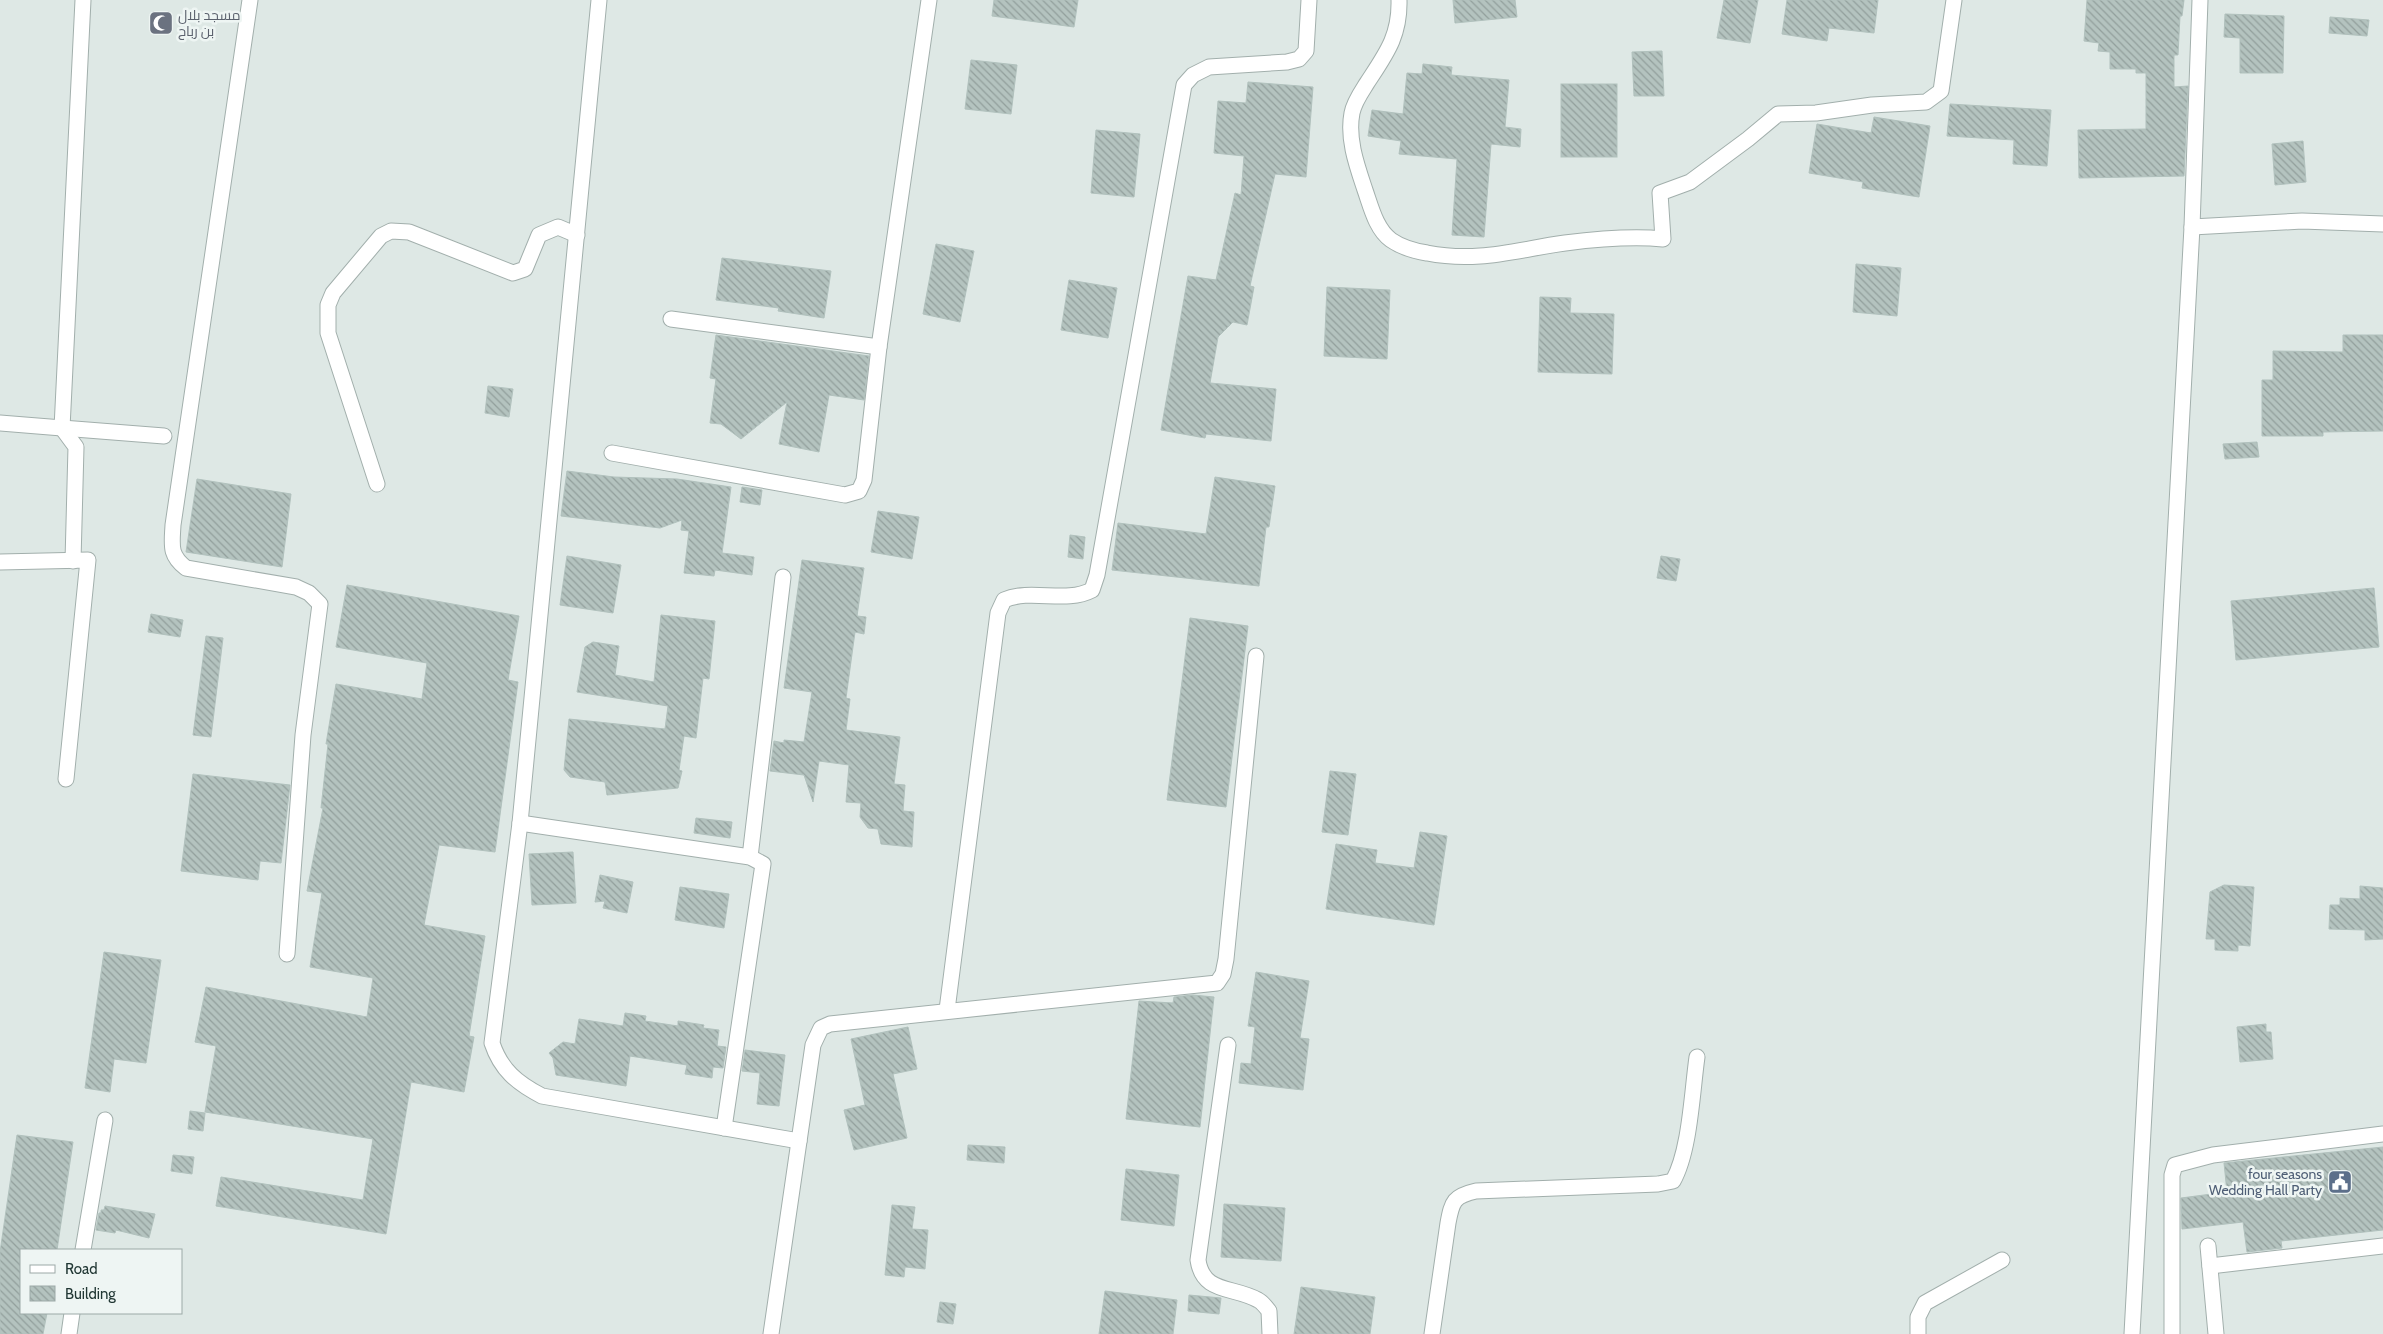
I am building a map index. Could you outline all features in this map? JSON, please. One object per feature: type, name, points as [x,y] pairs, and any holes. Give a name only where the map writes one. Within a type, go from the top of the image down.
[{"type":"street","points":[[73,561],[76,446],[62,428],[83,0]]},
{"type":"street","points":[[250,0],[173,525],[172,550],[177,561],[186,568],[296,587],[310,593],[320,604],[303,735],[287,954]]},
{"type":"street","points":[[599,0],[520,823],[492,1043],[498,1059],[506,1072],[521,1085],[542,1096],[799,1140]]},
{"type":"street","points":[[612,453],[846,495],[859,491],[864,480],[879,347],[929,0]]},
{"type":"street","points":[[947,1010],[998,613],[1004,600],[1016,594],[1080,596],[1092,590],[1097,575],[1184,85],[1193,75],[1210,67],[1287,62],[1299,59],[1306,51],[1308,0]]},
{"type":"street","points":[[1399,0],[1400,16],[1396,36],[1361,93],[1352,112],[1351,136],[1356,161],[1375,219],[1391,239],[1415,251],[1449,257],[1485,257],[1566,243],[1634,236],[1663,239],[1660,193],[1690,182],[1778,114],[1816,113],[1872,105],[1926,102],[1941,91],[1954,0]]},
{"type":"street","points":[[2132,1334],[2192,227],[2200,0]]},
{"type":"street","points":[[2192,227],[2302,221],[2383,224]]},
{"type":"street","points":[[376,484],[328,333],[328,305],[333,294],[380,236],[391,231],[409,232],[513,273],[525,269],[539,235],[558,227],[576,235]]},
{"type":"street","points":[[671,319],[879,347]]},
{"type":"street","points":[[0,423],[164,436]]},
{"type":"street","points":[[0,562],[88,560],[66,779]]},
{"type":"street","points":[[750,857],[783,577]]},
{"type":"street","points":[[771,1334],[813,1045],[821,1028],[830,1024],[947,1010],[1217,983],[1223,974],[1226,959],[1256,656]]},
{"type":"street","points":[[520,823],[750,857],[763,864],[724,1128]]},
{"type":"street","points":[[1228,1045],[1199,1250],[1200,1274],[1213,1285],[1258,1300],[1269,1311],[1270,1334]]},
{"type":"street","points":[[1432,1334],[1451,1206],[1460,1195],[1476,1191],[1658,1184],[1672,1181],[1679,1169],[1684,1151],[1697,1057]]},
{"type":"street","points":[[83,1249],[105,1120]]},
{"type":"street","points":[[2172,1334],[2172,1175],[2175,1165],[2213,1155],[2383,1134]]},
{"type":"street","points":[[2208,1246],[2216,1334]]},
{"type":"street","points":[[2210,1266],[2383,1246]]},
{"type":"street","points":[[1918,1334],[1918,1317],[1925,1303],[2002,1260]]},
{"type":"street","points":[[69,1334],[72,1314]]},
{"type":"building","points":[[994,0],[1078,0],[1074,27],[992,16]]},
{"type":"building","points":[[1453,0],[1515,0],[1517,17],[1455,23]]},
{"type":"building","points":[[1724,0],[1758,0],[1750,43],[1717,38]]},
{"type":"building","points":[[1787,0],[1878,0],[1874,33],[1829,28],[1827,41],[1782,34]]},
{"type":"building","points":[[2087,0],[2184,0],[2182,16],[2180,16],[2178,55],[2174,55],[2174,87],[2188,86],[2184,176],[2079,178],[2078,130],[2146,129],[2146,73],[2136,73],[2136,69],[2110,69],[2110,52],[2098,51],[2099,43],[2084,41]]},
{"type":"building","points":[[2225,14],[2284,16],[2283,73],[2240,73],[2240,38],[2224,37]]},
{"type":"building","points":[[2330,17],[2369,20],[2367,36],[2329,33]]},
{"type":"building","points":[[1662,51],[1664,96],[1634,96],[1632,52]]},
{"type":"building","points":[[971,60],[1017,65],[1011,114],[965,109]]},
{"type":"building","points":[[1423,64],[1452,67],[1451,75],[1509,80],[1505,127],[1521,129],[1520,147],[1491,144],[1484,237],[1452,235],[1457,159],[1399,154],[1401,141],[1368,136],[1372,110],[1403,114],[1407,73],[1422,74]]},
{"type":"building","points":[[1248,82],[1313,87],[1306,177],[1275,174],[1250,286],[1254,287],[1247,325],[1233,322],[1218,337],[1210,383],[1276,389],[1271,441],[1206,434],[1205,438],[1161,430],[1188,276],[1216,280],[1235,193],[1241,195],[1244,156],[1214,153],[1218,101],[1246,103]]},
{"type":"building","points":[[1561,84],[1617,84],[1617,157],[1561,157]]},
{"type":"building","points":[[1950,104],[2051,110],[2047,166],[2013,164],[2014,140],[1947,136]]},
{"type":"building","points":[[1874,117],[1930,126],[1919,197],[1862,188],[1863,182],[1809,173],[1817,124],[1871,133]]},
{"type":"building","points":[[1096,130],[1140,134],[1134,197],[1091,193]]},
{"type":"building","points":[[2303,141],[2306,182],[2275,185],[2272,144]]},
{"type":"building","points":[[936,244],[974,251],[960,322],[923,314]]},
{"type":"building","points":[[722,258],[831,271],[824,318],[778,311],[779,308],[716,300]]},
{"type":"building","points":[[1856,264],[1901,268],[1897,316],[1853,312]]},
{"type":"building","points":[[1069,280],[1117,288],[1108,338],[1061,330]]},
{"type":"building","points":[[1327,287],[1390,290],[1387,359],[1324,356]]},
{"type":"building","points":[[1540,297],[1571,298],[1570,313],[1614,314],[1612,374],[1538,372]]},
{"type":"building","points":[[716,335],[869,356],[864,400],[829,395],[819,452],[779,444],[787,402],[741,439],[721,424],[710,423],[716,379],[710,378]]},
{"type":"building","points":[[2343,335],[2383,335],[2383,431],[2323,432],[2323,436],[2262,436],[2262,380],[2273,380],[2273,351],[2343,352]]},
{"type":"building","points":[[488,386],[513,389],[509,417],[485,413]]},
{"type":"building","points":[[2257,442],[2259,457],[2225,459],[2223,444]]},
{"type":"building","points":[[567,471],[614,477],[677,479],[731,487],[722,553],[754,557],[752,575],[715,570],[714,576],[684,573],[689,531],[681,530],[682,520],[660,528],[561,516]]},
{"type":"building","points":[[1215,477],[1275,486],[1269,527],[1266,527],[1259,586],[1112,570],[1118,523],[1206,534]]},
{"type":"building","points":[[197,479],[291,494],[282,567],[186,552]]},
{"type":"building","points":[[742,487],[762,490],[760,505],[740,502]]},
{"type":"building","points":[[878,511],[919,517],[912,559],[871,552]]},
{"type":"building","points":[[1070,535],[1085,537],[1083,559],[1068,557]]},
{"type":"building","points":[[567,556],[621,565],[613,613],[560,605]]},
{"type":"building","points":[[1661,556],[1680,559],[1676,581],[1657,578]]},
{"type":"building","points":[[802,560],[864,568],[857,616],[866,617],[864,634],[855,632],[846,698],[850,699],[846,730],[900,737],[894,784],[905,785],[903,811],[914,812],[912,847],[881,844],[878,829],[868,828],[860,817],[861,803],[846,802],[849,765],[819,761],[813,802],[804,775],[770,771],[774,741],[784,743],[784,740],[804,742],[812,692],[784,688]]},
{"type":"building","points":[[347,585],[519,616],[508,680],[518,682],[495,852],[439,845],[424,925],[485,936],[469,1036],[474,1037],[464,1092],[411,1082],[386,1234],[216,1206],[221,1177],[363,1200],[373,1139],[205,1112],[216,1046],[195,1042],[206,987],[367,1017],[373,978],[310,967],[322,893],[307,891],[323,808],[321,808],[328,744],[326,744],[336,684],[422,699],[427,663],[336,647]]},
{"type":"building","points":[[2374,588],[2379,647],[2236,660],[2231,601]]},
{"type":"building","points":[[151,614],[183,620],[180,637],[148,632]]},
{"type":"building","points":[[661,615],[715,621],[709,679],[703,678],[696,738],[684,736],[679,770],[682,771],[678,788],[607,795],[605,782],[570,777],[564,770],[569,719],[665,729],[668,706],[577,692],[585,647],[593,642],[619,646],[615,675],[654,682]]},
{"type":"building","points":[[1190,618],[1248,626],[1226,807],[1167,800]]},
{"type":"building","points":[[206,636],[223,638],[211,737],[193,735]]},
{"type":"building","points":[[1330,771],[1356,774],[1348,835],[1322,832]]},
{"type":"building","points":[[193,774],[290,785],[281,863],[260,861],[258,880],[181,871]]},
{"type":"building","points":[[696,818],[732,822],[730,838],[694,833]]},
{"type":"building","points":[[1420,832],[1447,836],[1434,925],[1326,909],[1336,844],[1377,850],[1375,863],[1414,868]]},
{"type":"building","points":[[573,852],[576,903],[532,905],[529,854]]},
{"type":"building","points":[[600,875],[633,882],[627,913],[603,908],[605,901],[595,902]]},
{"type":"building","points":[[2224,885],[2254,887],[2250,946],[2238,945],[2238,951],[2215,950],[2215,939],[2206,939],[2210,892]]},
{"type":"building","points":[[2360,886],[2383,888],[2383,939],[2365,940],[2365,930],[2329,929],[2330,905],[2340,905],[2340,898],[2360,899]]},
{"type":"building","points":[[680,887],[729,894],[724,928],[675,920]]},
{"type":"building","points":[[104,952],[161,960],[146,1063],[114,1059],[110,1092],[85,1088]]},
{"type":"building","points":[[1256,972],[1309,981],[1300,1038],[1309,1039],[1303,1090],[1239,1083],[1241,1063],[1251,1064],[1255,1027],[1248,1026]]},
{"type":"building","points":[[1193,995],[1214,997],[1200,1127],[1126,1119],[1139,1001],[1173,1003],[1174,997]]},
{"type":"building","points":[[625,1013],[646,1016],[645,1021],[678,1026],[678,1021],[704,1025],[703,1028],[719,1030],[717,1046],[726,1047],[723,1068],[713,1067],[712,1078],[685,1074],[687,1065],[630,1056],[626,1086],[556,1075],[553,1058],[549,1053],[563,1042],[575,1044],[579,1019],[623,1026]]},
{"type":"building","points":[[2266,1024],[2266,1032],[2271,1032],[2273,1059],[2240,1062],[2237,1027]]},
{"type":"building","points":[[908,1027],[917,1069],[893,1074],[907,1138],[854,1150],[844,1110],[865,1105],[851,1039]]},
{"type":"building","points":[[745,1050],[785,1055],[779,1106],[757,1104],[760,1073],[742,1071]]},
{"type":"building","points":[[190,1111],[205,1113],[203,1131],[188,1129]]},
{"type":"building","points":[[17,1135],[73,1142],[57,1249],[20,1249],[20,1314],[47,1314],[43,1334],[0,1334],[0,1252]]},
{"type":"building","points":[[968,1145],[1005,1147],[1004,1163],[967,1160]]},
{"type":"building","points":[[2383,1147],[2383,1230],[2281,1241],[2282,1248],[2247,1252],[2243,1222],[2182,1229],[2181,1198],[2227,1192],[2224,1163]]},
{"type":"building","points":[[173,1155],[194,1157],[192,1174],[171,1171]]},
{"type":"building","points":[[1126,1169],[1179,1175],[1174,1226],[1121,1220]]},
{"type":"building","points":[[1224,1204],[1285,1208],[1281,1261],[1221,1257]]},
{"type":"building","points":[[892,1205],[915,1207],[912,1229],[928,1230],[925,1269],[905,1267],[904,1277],[885,1275]]},
{"type":"building","points":[[105,1206],[155,1214],[149,1238],[116,1230],[115,1233],[96,1230],[99,1213],[101,1213],[101,1210],[104,1210]]},
{"type":"building","points":[[1301,1287],[1375,1297],[1370,1334],[1294,1334]]},
{"type":"building","points":[[1105,1291],[1177,1300],[1173,1334],[1099,1334]]},
{"type":"building","points":[[1189,1295],[1221,1298],[1219,1314],[1188,1311]]},
{"type":"building","points":[[940,1302],[956,1304],[953,1324],[937,1322]]},
{"type":"place","name":"مسجد بلال بن رباح","points":[[161,23]]},
{"type":"place","name":"four seasons Wedding Hall Party","points":[[2340,1182]]}]
